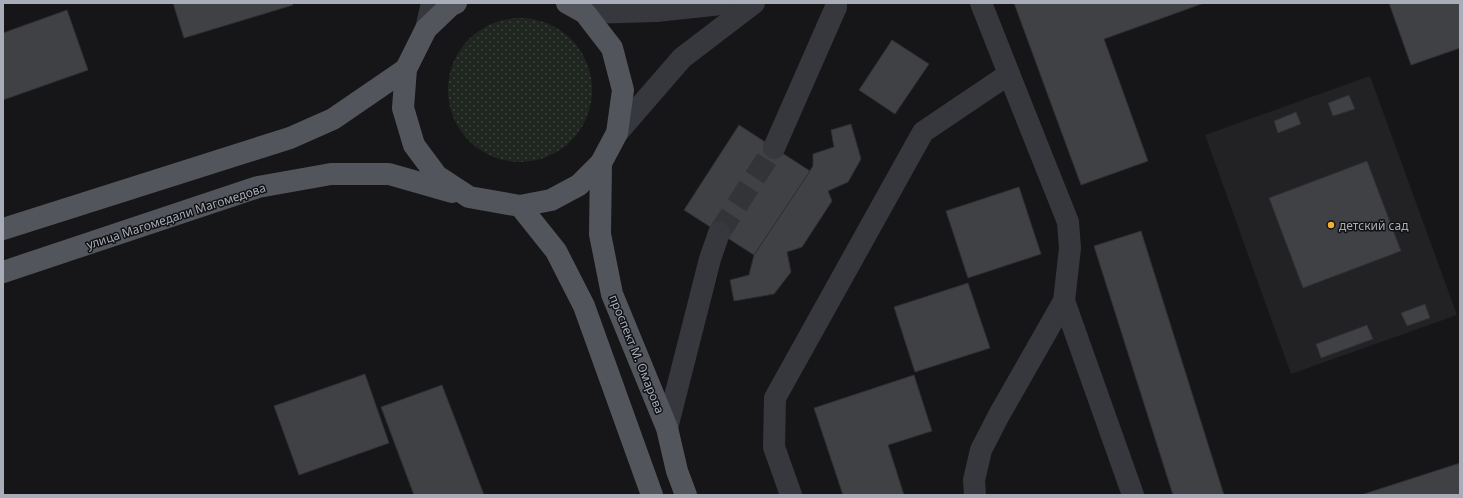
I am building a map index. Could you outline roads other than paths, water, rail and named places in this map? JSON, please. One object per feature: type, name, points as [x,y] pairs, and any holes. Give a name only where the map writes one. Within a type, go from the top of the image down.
[{"type":"main road","points":[[456,3],[451,5],[426,28],[406,69],[404,108],[414,145],[437,176],[469,197]]},
{"type":"main road","points":[[576,8],[612,48],[623,90],[617,133],[601,163],[579,185],[551,200],[520,206],[556,251],[584,306],[652,495]]},
{"type":"main road","points":[[3,229],[290,138],[333,119],[406,69]]},
{"type":"main road","name":"проспект М. Омарова","points":[[601,163],[600,234],[612,294],[667,428],[676,470],[686,495]]},
{"type":"main road","name":"улица Магомедали Магомедова","points":[[3,272],[258,187],[331,174],[389,174],[469,197],[520,206]]},
{"type":"street","points":[[426,28],[432,3]]},
{"type":"street","points":[[576,8],[656,11],[731,3]]},
{"type":"street","points":[[617,133],[682,58],[754,3]]},
{"type":"street","points":[[774,148],[836,7],[836,3]]},
{"type":"street","points":[[975,495],[974,480],[981,450],[999,415],[1064,301],[1070,248],[1068,222],[981,3]]},
{"type":"street","points":[[791,495],[774,447],[775,398],[923,132],[1009,74]]},
{"type":"street","points":[[667,428],[710,259],[719,233]]},
{"type":"street","points":[[1064,301],[1133,495]]},
{"type":"tunnel","points":[[719,233],[774,148]]},
{"type":"place","name":"детский сад","points":[[1331,225]]}]
